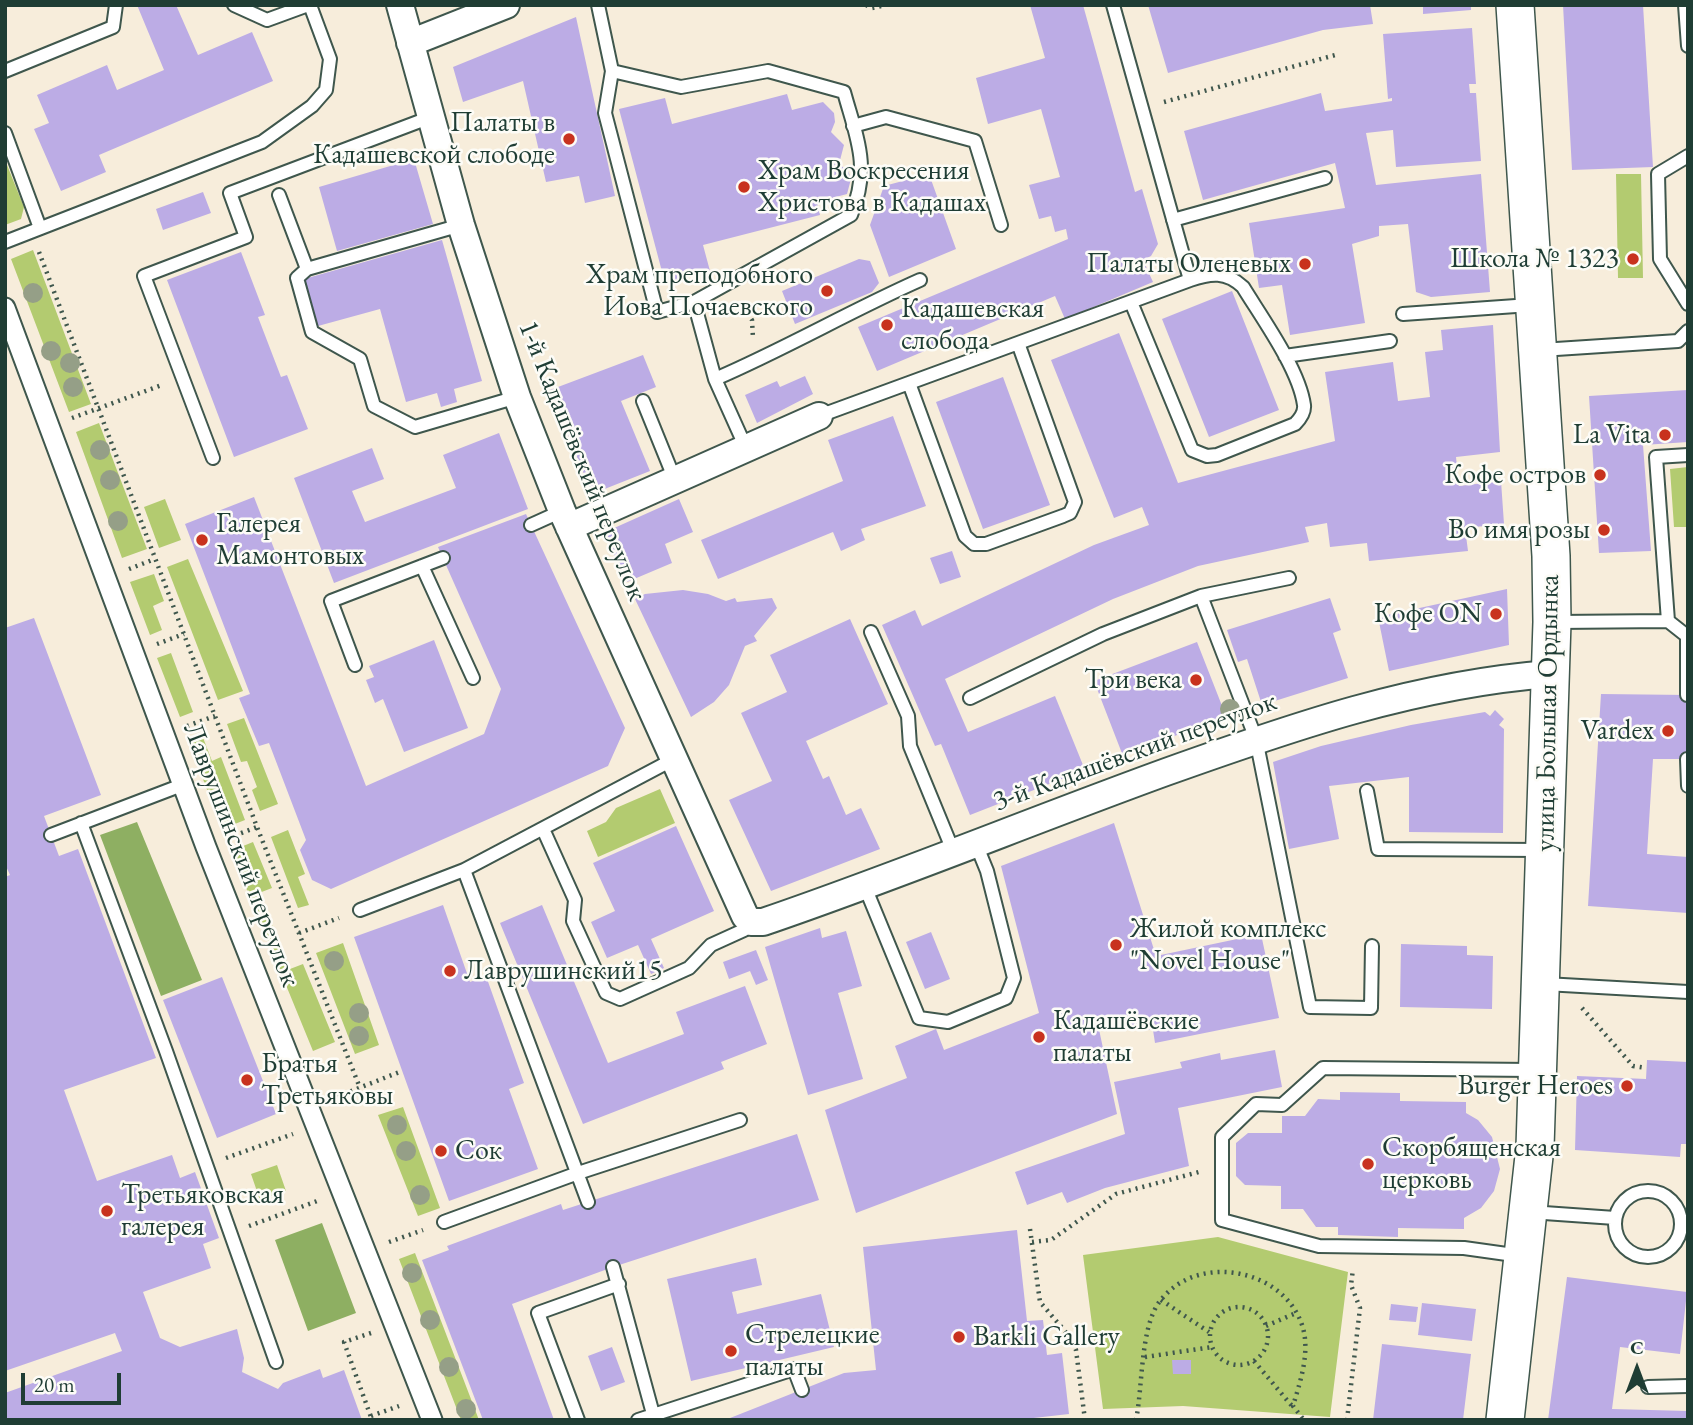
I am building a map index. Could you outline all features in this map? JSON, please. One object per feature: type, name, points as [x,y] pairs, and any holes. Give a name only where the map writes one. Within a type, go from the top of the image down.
[{"type":"main road","name":"улица Большая Ордынка","points":[[1505,1420],[1525,1257],[1538,1071],[1552,622],[1516,5]]},
{"type":"street","name":"1-й Кадашёвский переулок","points":[[400,5],[461,225],[517,397],[565,519],[745,916],[751,922]]},
{"type":"street","points":[[410,43],[506,5]]},
{"type":"street","name":"Лаврушинский переулок","points":[[5,308],[182,785],[432,1420]]},
{"type":"street","points":[[565,519],[674,480],[819,416]]},
{"type":"street","name":"3-й Кадашёвский переулок","points":[[751,922],[762,922],[864,887],[1256,739],[1358,707],[1515,677],[1550,674]]},
{"type":"lane","points":[[5,71],[113,27],[116,5]]},
{"type":"lane","points":[[5,242],[262,142],[312,106],[326,90],[330,59],[309,5],[267,20],[234,5]]},
{"type":"lane","points":[[597,5],[612,71],[605,113],[657,312],[694,302],[851,215],[861,190],[862,159],[844,92],[768,71],[681,87],[612,71]]},
{"type":"lane","points":[[1113,5],[1190,280]]},
{"type":"lane","points":[[1685,5],[1688,46]]},
{"type":"lane","points":[[213,458],[144,276],[246,237],[230,193],[431,117]]},
{"type":"lane","points":[[853,126],[886,117],[975,141],[1001,225]]},
{"type":"lane","points":[[5,133],[36,229]]},
{"type":"lane","points":[[1688,156],[1658,174],[1660,259],[1688,304]]},
{"type":"lane","points":[[1173,220],[1325,178]]},
{"type":"lane","points":[[279,195],[307,269]]},
{"type":"lane","points":[[461,225],[307,269],[297,278],[312,332],[360,359],[374,406],[415,427],[517,397]]},
{"type":"lane","points":[[819,416],[1190,280],[1216,274],[1235,279],[1243,287],[1285,356],[1304,406],[1300,419],[1217,455],[1199,454],[1187,445],[1131,302]]},
{"type":"lane","points":[[715,379],[920,280]]},
{"type":"lane","points":[[694,302],[715,379],[746,448]]},
{"type":"lane","points":[[1403,314],[1534,304]]},
{"type":"lane","points":[[1537,350],[1678,341],[1688,331]]},
{"type":"lane","points":[[1285,356],[1390,341]]},
{"type":"lane","points":[[909,383],[965,536],[979,545],[999,540],[1070,513],[1075,502],[1018,343]]},
{"type":"lane","points":[[643,401],[674,480]]},
{"type":"lane","points":[[1668,621],[1656,457],[1688,455]]},
{"type":"lane","points":[[531,525],[565,519]]},
{"type":"lane","points":[[355,665],[331,601],[443,558]]},
{"type":"lane","points":[[422,566],[473,678]]},
{"type":"lane","points":[[970,698],[1103,634],[1201,597],[1289,578]]},
{"type":"lane","points":[[1201,597],[1256,739],[1310,1007],[1371,1008],[1372,946]]},
{"type":"lane","points":[[1552,622],[1668,621],[1687,636],[1688,695]]},
{"type":"lane","points":[[864,887],[919,1018],[948,1022],[1006,998],[1014,978],[987,872],[965,849],[910,746],[908,716],[871,632]]},
{"type":"lane","points":[[360,910],[464,870],[674,759]]},
{"type":"lane","points":[[1688,759],[1688,786]]},
{"type":"lane","points":[[51,835],[182,785]]},
{"type":"lane","points":[[1367,791],[1378,849],[1545,850]]},
{"type":"lane","points":[[81,823],[276,1362]]},
{"type":"lane","points":[[543,829],[575,900],[573,921],[606,993],[620,999],[689,968],[711,945],[744,930],[751,922]]},
{"type":"lane","points":[[464,870],[588,1202]]},
{"type":"lane","points":[[1541,984],[1688,992]]},
{"type":"lane","points":[[1525,1257],[1464,1248],[1319,1246],[1223,1220],[1222,1137],[1256,1104],[1282,1105],[1323,1068],[1538,1071]]},
{"type":"lane","points":[[444,1222],[578,1173],[740,1120]]},
{"type":"lane","points":[[1653,1191],[1674,1204],[1680,1216],[1680,1229],[1676,1241],[1667,1250],[1656,1256],[1643,1256],[1630,1252],[1621,1243],[1615,1218],[1619,1206],[1628,1197],[1653,1191]]},
{"type":"lane","points":[[1529,1212],[1615,1218]]},
{"type":"lane","points":[[613,1267],[653,1414]]},
{"type":"lane","points":[[578,1420],[538,1313],[619,1284]]},
{"type":"lane","points":[[638,1420],[794,1369],[802,1390]]},
{"type":"lane","points":[[1648,1387],[1688,1386]]},
{"type":"path","points":[[866,5],[874,8],[886,5]]},
{"type":"path","points":[[1142,109],[1339,54]]},
{"type":"path","points":[[36,229],[299,933],[360,1088]]},
{"type":"path","points":[[718,289],[735,298],[752,320],[752,344],[739,369]]},
{"type":"path","points":[[102,407],[182,377]]},
{"type":"path","points":[[299,933],[328,922]]},
{"type":"path","points":[[1581,1007],[1633,1066],[1646,1068]]},
{"type":"path","points":[[206,1165],[313,1116],[360,1088],[402,1071]]},
{"type":"path","points":[[1032,1242],[1051,1240],[1116,1194],[1221,1166]]},
{"type":"path","points":[[230,1233],[343,1191]]},
{"type":"path","points":[[367,1250],[444,1222]]},
{"type":"path","points":[[1030,1229],[1040,1302],[1070,1337],[1076,1350],[1085,1420]]},
{"type":"path","points":[[1347,1420],[1360,1308],[1351,1285],[1356,1247]]},
{"type":"path","points":[[1136,1420],[1152,1318],[1161,1300],[1177,1286],[1204,1274],[1237,1272],[1274,1287],[1296,1313],[1305,1346],[1293,1406]]},
{"type":"path","points":[[1161,1300],[1209,1332]]},
{"type":"path","points":[[1235,1307],[1256,1312],[1266,1326],[1266,1346],[1254,1361],[1229,1364],[1212,1347],[1209,1332],[1216,1317],[1235,1307]]},
{"type":"path","points":[[1266,1326],[1296,1313]]},
{"type":"path","points":[[372,1420],[344,1342],[395,1324]]},
{"type":"path","points":[[1145,1357],[1212,1347]]},
{"type":"path","points":[[1254,1361],[1304,1420]]},
{"type":"green space","points":[[5,160],[24,207],[21,219],[5,225]]},
{"type":"green space","points":[[1616,174],[1641,174],[1643,278],[1618,278]]},
{"type":"green space","points":[[33,250],[91,404],[69,412],[11,259]]},
{"type":"green space","points":[[99,423],[147,549],[122,558],[76,432]]},
{"type":"green space","points":[[1688,467],[1688,527],[1674,527],[1670,469]]},
{"type":"green space","points":[[165,499],[181,540],[159,548],[144,507]]},
{"type":"green space","points":[[188,559],[243,691],[218,700],[167,567]]},
{"type":"green space","points":[[154,574],[164,601],[153,606],[162,630],[150,635],[130,582]]},
{"type":"green space","points":[[171,653],[193,712],[180,717],[157,658]]},
{"type":"green space","points":[[244,718],[278,804],[260,811],[252,790],[257,787],[247,761],[241,762],[227,724]]},
{"type":"green space","points":[[202,735],[212,761],[221,757],[245,820],[222,829],[188,740]]},
{"type":"green space","points":[[660,789],[675,823],[598,857],[587,831],[606,822],[616,808]]},
{"type":"green space","points":[[137,822],[202,980],[161,996],[100,835]]},
{"type":"green space","points":[[288,830],[305,874],[298,877],[309,905],[298,908],[271,837]]},
{"type":"green space","points":[[253,842],[272,888],[259,893],[290,969],[303,964],[335,1042],[313,1051],[231,851]]},
{"type":"green space","points":[[343,943],[379,1045],[355,1054],[316,953]]},
{"type":"green space","points":[[403,1107],[440,1208],[418,1216],[378,1115]]},
{"type":"green space","points":[[277,1165],[286,1191],[260,1200],[251,1174]]},
{"type":"green space","points":[[322,1223],[356,1313],[308,1331],[275,1240]]},
{"type":"green space","points":[[1218,1237],[1348,1272],[1330,1417],[1183,1406],[1103,1409],[1083,1255]]},
{"type":"green space","points":[[415,1253],[479,1420],[461,1420],[399,1259]]},
{"type":"building","points":[[137,5],[176,5],[198,55],[252,32],[273,81],[99,155],[106,172],[61,191],[34,129],[49,123],[37,95],[107,65],[117,90],[164,70]]},
{"type":"building","points":[[1030,5],[1083,5],[1135,192],[1142,189],[1158,244],[1151,256],[1143,260],[1153,282],[1065,319],[1055,296],[877,371],[858,327],[1068,239],[1066,229],[1055,232],[1051,216],[1039,219],[1029,185],[1060,177],[1041,109],[988,124],[976,78],[1045,58]]},
{"type":"building","points":[[1148,5],[1370,5],[1373,24],[1323,30],[1168,73]]},
{"type":"building","points":[[1423,5],[1471,5],[1471,10],[1423,14]]},
{"type":"building","points":[[1563,5],[1643,5],[1653,167],[1572,170]]},
{"type":"building","name":"Палаты в Кадашевской слободе","points":[[576,17],[615,196],[585,203],[579,176],[546,182],[523,81],[463,102],[453,67]]},
{"type":"building","points":[[1472,28],[1476,84],[1469,84],[1470,93],[1476,93],[1481,161],[1396,167],[1393,130],[1366,133],[1376,185],[1481,174],[1490,292],[1431,297],[1416,292],[1408,224],[1379,226],[1379,236],[1352,244],[1365,323],[1290,335],[1282,285],[1259,288],[1249,223],[1345,208],[1335,163],[1203,200],[1184,131],[1321,93],[1325,111],[1392,101],[1392,98],[1388,99],[1383,34]]},
{"type":"building","name":"Храм Воскресения Христова в Кадашах","points":[[787,94],[792,110],[823,102],[834,113],[835,122],[831,132],[844,145],[839,164],[848,171],[851,179],[847,194],[817,202],[820,215],[703,245],[710,271],[665,283],[619,109],[665,98],[672,124]]},
{"type":"building","points":[[414,159],[433,224],[337,251],[319,187]]},
{"type":"building","points":[[929,174],[956,249],[889,277],[870,225],[884,186]]},
{"type":"building","points":[[203,192],[211,213],[163,230],[156,209]]},
{"type":"building","points":[[442,240],[482,381],[454,389],[457,402],[441,407],[437,393],[406,402],[380,309],[318,326],[304,279]]},
{"type":"building","points":[[241,252],[265,315],[258,317],[281,377],[287,375],[308,429],[234,457],[167,280]]},
{"type":"building","name":"Храм преподобного Иова Почаевского","points":[[859,259],[870,261],[879,283],[872,292],[795,324],[782,291]]},
{"type":"building","points":[[1232,291],[1279,410],[1209,437],[1162,319]]},
{"type":"building","points":[[1493,325],[1500,452],[1456,457],[1459,486],[1501,481],[1504,524],[1465,528],[1468,551],[1369,561],[1367,543],[1330,547],[1327,523],[1305,527],[1309,542],[1198,566],[1113,599],[945,679],[968,732],[1055,696],[1085,770],[970,815],[941,744],[935,746],[882,625],[915,610],[922,626],[1094,545],[1149,525],[1142,507],[1114,518],[1051,360],[1119,333],[1178,483],[1335,441],[1325,372],[1393,362],[1398,401],[1430,397],[1425,352],[1443,350],[1441,330]]},
{"type":"building","points":[[643,355],[656,387],[621,401],[650,471],[592,494],[550,390]]},
{"type":"building","points":[[805,376],[813,394],[757,423],[745,395],[777,381],[780,387]]},
{"type":"building","points":[[1003,377],[1050,505],[983,529],[936,402]]},
{"type":"building","points":[[1688,390],[1688,442],[1643,445],[1651,551],[1599,553],[1589,396]]},
{"type":"building","points":[[893,416],[926,506],[861,529],[865,540],[841,551],[833,532],[718,579],[701,540],[843,481],[828,440]]},
{"type":"building","points":[[499,433],[528,509],[334,583],[294,478],[372,448],[384,479],[352,491],[365,522],[456,488],[443,455]]},
{"type":"building","points":[[254,497],[366,786],[484,734],[501,689],[438,547],[526,514],[625,728],[608,766],[331,889],[312,880],[300,850],[306,840],[269,743],[259,746],[239,698],[250,694],[185,524]]},
{"type":"building","points":[[679,499],[693,532],[665,544],[672,563],[627,582],[603,533]]},
{"type":"building","points":[[952,551],[961,577],[940,584],[930,558]]},
{"type":"building","points":[[1507,589],[1509,645],[1389,671],[1378,617]]},
{"type":"building","points":[[683,590],[708,594],[726,601],[735,598],[737,602],[772,598],[777,608],[754,636],[757,641],[745,646],[729,685],[714,702],[691,717],[635,599],[645,594]]},
{"type":"building","points":[[1330,598],[1341,630],[1333,633],[1348,678],[1262,705],[1247,659],[1238,662],[1227,630]]},
{"type":"building","points":[[34,618],[101,795],[44,816],[59,856],[78,849],[156,1058],[64,1090],[97,1181],[172,1155],[180,1178],[195,1172],[219,1238],[203,1244],[211,1268],[143,1292],[160,1338],[180,1347],[237,1329],[244,1358],[242,1372],[278,1389],[283,1383],[320,1369],[323,1378],[344,1370],[362,1420],[5,1420],[5,1393],[122,1351],[115,1333],[5,1371],[5,877],[10,875],[5,864],[5,628]]},
{"type":"building","points":[[850,619],[888,704],[806,741],[823,779],[829,776],[846,815],[861,808],[880,849],[771,891],[729,800],[772,781],[741,713],[787,692],[770,655]]},
{"type":"building","points":[[434,640],[468,728],[404,752],[383,699],[375,703],[366,680],[374,677],[369,666]]},
{"type":"building","points":[[1197,642],[1226,716],[1123,756],[1094,681]]},
{"type":"building","points":[[1601,694],[1688,695],[1688,759],[1653,759],[1647,854],[1688,857],[1688,913],[1588,906]]},
{"type":"building","points":[[1495,710],[1504,719],[1499,725],[1504,729],[1503,833],[1409,832],[1409,777],[1329,786],[1339,839],[1289,849],[1273,762],[1321,746],[1411,725],[1485,712],[1490,716]]},
{"type":"building","name":"Кадашёвские палаты","points":[[1114,823],[1156,956],[1261,934],[1279,1018],[1155,1043],[1153,1030],[1131,1029],[1120,1015],[1097,1020],[1117,1114],[856,1213],[825,1110],[907,1078],[895,1046],[936,1029],[944,1050],[1039,1013],[1001,866]]},
{"type":"building","points":[[676,826],[714,911],[651,939],[664,968],[651,974],[638,945],[607,958],[591,922],[615,911],[593,863]]},
{"type":"building","points":[[443,905],[470,982],[486,976],[524,1083],[509,1089],[538,1169],[449,1201],[354,937]]},
{"type":"building","points":[[542,905],[608,1063],[684,1034],[676,1012],[745,986],[767,1044],[721,1062],[724,1069],[583,1124],[500,923]]},
{"type":"building","points":[[820,928],[822,938],[846,931],[862,986],[838,993],[863,1079],[808,1095],[765,947]]},
{"type":"building","points":[[931,932],[950,979],[925,989],[906,942]]},
{"type":"building","points":[[1401,944],[1467,946],[1467,955],[1493,956],[1492,1009],[1400,1007]]},
{"type":"building","points":[[756,950],[768,980],[756,985],[750,971],[729,979],[723,962]]},
{"type":"building","points":[[222,977],[276,1114],[217,1138],[163,1000]]},
{"type":"building","points":[[1275,1050],[1282,1087],[1178,1108],[1189,1166],[1105,1188],[1067,1203],[1062,1192],[1027,1205],[1015,1172],[1125,1134],[1114,1082],[1182,1068],[1180,1062],[1220,1053],[1221,1060]]},
{"type":"building","points":[[1647,1060],[1688,1062],[1688,1144],[1681,1144],[1680,1157],[1575,1150],[1577,1076],[1646,1079]]},
{"type":"building","name":"Скорбященская церковь","points":[[1340,1092],[1400,1093],[1400,1101],[1466,1102],[1466,1113],[1478,1120],[1492,1137],[1500,1169],[1494,1191],[1481,1208],[1464,1218],[1464,1229],[1398,1228],[1398,1237],[1338,1235],[1338,1227],[1316,1227],[1303,1209],[1281,1209],[1281,1186],[1245,1185],[1236,1176],[1236,1143],[1248,1133],[1282,1133],[1282,1116],[1305,1116],[1318,1099],[1340,1100]]},
{"type":"building","points":[[797,1134],[819,1200],[613,1267],[512,1304],[554,1420],[483,1420],[422,1260],[449,1250],[447,1246],[561,1204],[563,1210]]},
{"type":"building","name":"Barkli Gallery","points":[[1017,1230],[1027,1321],[1043,1320],[1047,1355],[1062,1353],[1069,1414],[1016,1420],[725,1420],[844,1373],[876,1370],[863,1247]]},
{"type":"building","points":[[756,1258],[762,1285],[732,1292],[737,1314],[821,1294],[834,1347],[691,1381],[667,1279]]},
{"type":"building","points":[[1567,1277],[1687,1292],[1680,1354],[1620,1347],[1612,1409],[1688,1411],[1688,1420],[1548,1420]]},
{"type":"building","points":[[1422,1303],[1476,1309],[1472,1341],[1418,1335]]},
{"type":"building","points":[[1391,1304],[1418,1307],[1416,1322],[1389,1320]]},
{"type":"building","points":[[1382,1344],[1471,1354],[1463,1420],[1373,1420]]},
{"type":"building","points":[[612,1347],[625,1382],[601,1391],[588,1356]]},
{"type":"building","points":[[1172,1360],[1191,1360],[1191,1374],[1173,1374]]},
{"type":"place","name":"Палаты в Кадашевской слободе","points":[[569,139]]},
{"type":"place","name":"Храм Воскресения Христова в Кадашах","points":[[744,187]]},
{"type":"place","name":"Школа № 1323","points":[[1633,259]]},
{"type":"place","name":"Палаты Оленевых","points":[[1305,264]]},
{"type":"place","name":"Храм преподобного Иова Почаевского","points":[[827,291]]},
{"type":"place","name":"Кадашевская слобода","points":[[887,325]]},
{"type":"place","name":"La Vita","points":[[1665,435]]},
{"type":"place","name":"Кофе остров","points":[[1600,475]]},
{"type":"place","name":"Во имя розы","points":[[1604,530]]},
{"type":"place","name":"Галерея Мамонтовых","points":[[202,540]]},
{"type":"place","name":"Кофе ON","points":[[1496,614]]},
{"type":"place","name":"Три века","points":[[1196,680]]},
{"type":"place","name":"Vardex","points":[[1668,731]]},
{"type":"place","name":"Жилой комплекс \"Novel House\"","points":[[1116,945]]},
{"type":"place","name":"Лаврушинский15","points":[[450,971]]},
{"type":"place","name":"Кадашёвские палаты","points":[[1039,1037]]},
{"type":"place","name":"Братья Третьяковы","points":[[247,1080]]},
{"type":"place","name":"Burger Heroes","points":[[1627,1086]]},
{"type":"place","name":"Сок","points":[[441,1151]]},
{"type":"place","name":"Скорбященская церковь","points":[[1368,1164]]},
{"type":"place","name":"Третьяковская галерея","points":[[107,1211]]},
{"type":"place","name":"Barkli Gallery","points":[[959,1337]]},
{"type":"place","name":"Стрелецкие палаты","points":[[731,1351]]}]
